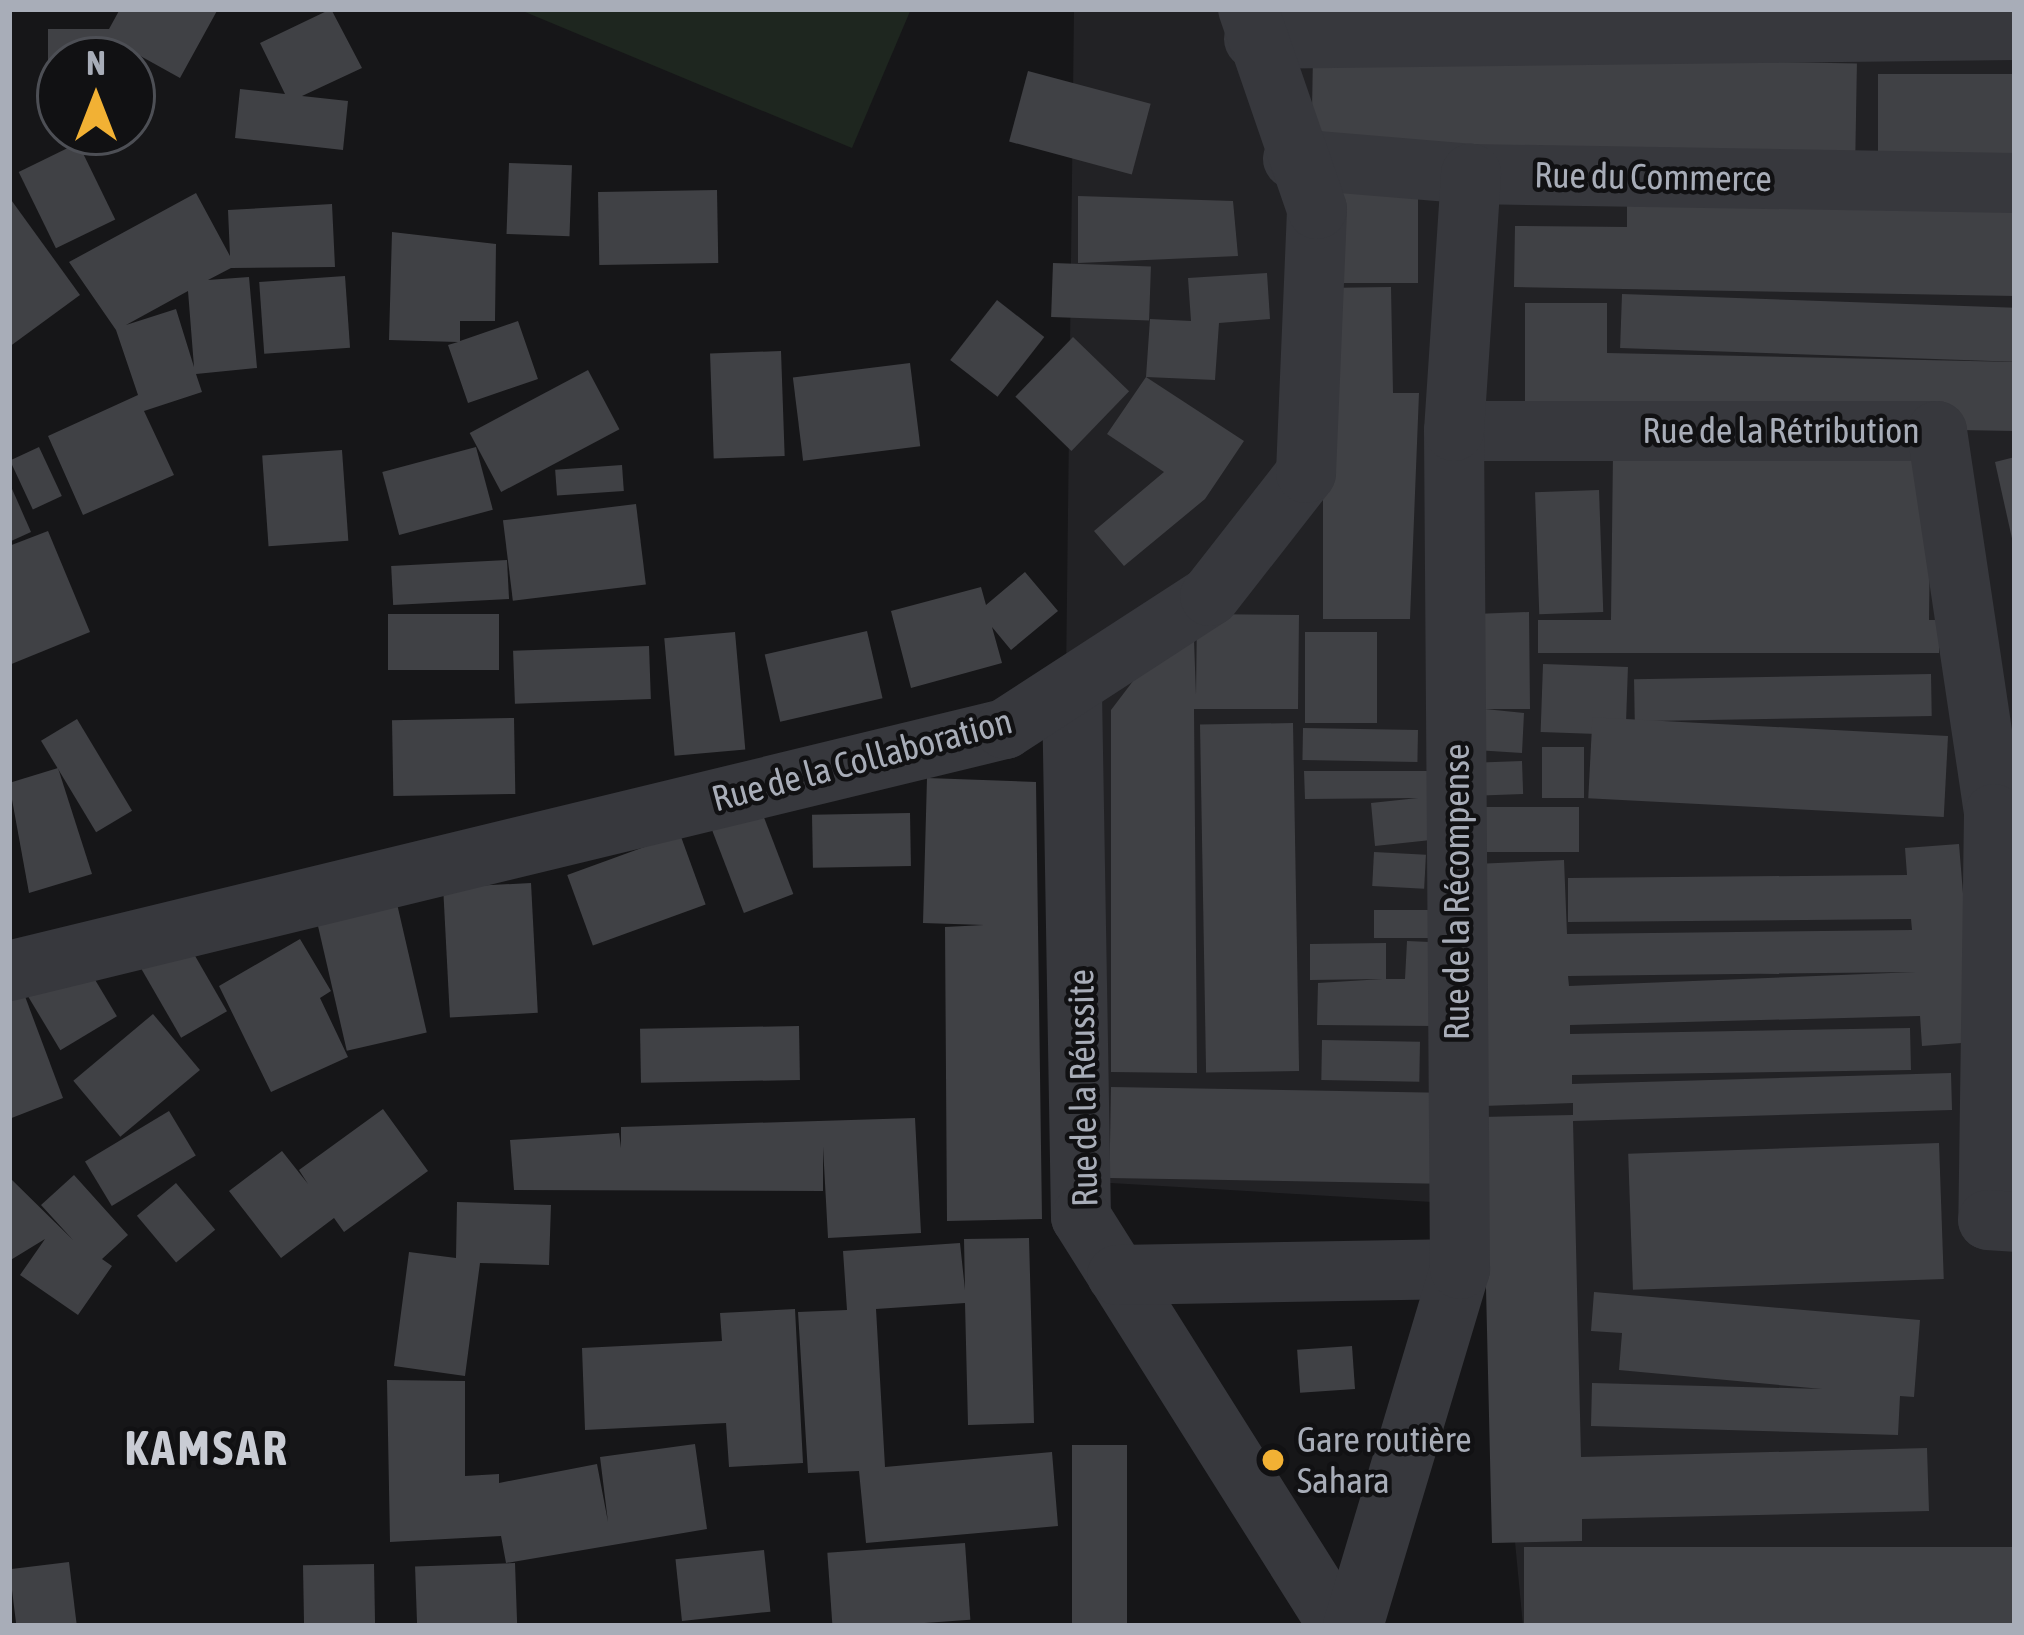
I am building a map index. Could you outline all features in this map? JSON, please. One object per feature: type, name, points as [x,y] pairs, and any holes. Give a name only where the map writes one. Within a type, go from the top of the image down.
[{"type":"street","points":[[1251,24],[2015,30]]},
{"type":"street","name":"Rue de la Collaboration","points":[[9,971],[1005,729],[1072,693],[1210,596],[1306,472],[1317,209],[1293,158],[1251,24]]},
{"type":"street","name":"Rue du Commerce","points":[[1293,158],[1471,175],[2015,183]]},
{"type":"street","name":"Rue de la Récompense","points":[[1354,1626],[1460,1269],[1454,430],[1471,175]]},
{"type":"street","name":"Rue de la Rétribution","points":[[1454,430],[1937,430],[1994,814],[1988,1220],[2015,1222]]},
{"type":"street","name":"Rue de la Réussite","points":[[1072,693],[1081,1216],[1339,1626]]},
{"type":"street","points":[[1118,1275],[1460,1269]]},
{"type":"shaded area","points":[[518,9],[911,9],[852,148]]},
{"type":"shaded area","points":[[1074,9],[2015,9],[2015,1626],[1523,1626],[1483,1205],[1060,1180]]},
{"type":"building","points":[[120,9],[218,9],[180,78],[156,65],[156,36],[48,36],[48,29],[109,29]]},
{"type":"building","points":[[331,9],[362,68],[302,96],[348,101],[343,150],[235,138],[240,89],[285,94],[260,43]]},
{"type":"building","points":[[1313,54],[1857,63],[1855,154],[1311,145]]},
{"type":"building","points":[[1028,71],[1151,104],[1132,174],[1009,142]]},
{"type":"building","points":[[1878,74],[2015,74],[2015,153],[1878,153]]},
{"type":"building","points":[[51,156],[84,156],[115,219],[56,248],[19,172]]},
{"type":"building","points":[[509,163],[572,165],[569,236],[507,234]]},
{"type":"building","points":[[717,190],[718,263],[599,265],[598,192]]},
{"type":"building","points":[[1338,190],[1418,190],[1418,283],[1338,283]]},
{"type":"building","points":[[196,193],[230,256],[228,210],[332,204],[335,267],[231,268],[208,280],[249,277],[257,368],[196,374],[202,392],[144,411],[174,475],[83,515],[48,436],[138,395],[116,330],[69,262]],"holes":[[[188,291],[194,367],[176,309],[126,325]]]},
{"type":"building","points":[[1078,196],[1233,201],[1238,256],[1078,263]]},
{"type":"building","points":[[9,197],[80,295],[9,347]]},
{"type":"building","points":[[1627,200],[2015,206],[2015,296],[1514,287],[1515,226],[1627,227]]},
{"type":"building","points":[[392,232],[496,244],[495,321],[460,321],[460,341],[518,321],[538,379],[468,403],[448,345],[458,342],[389,340]]},
{"type":"building","points":[[1053,263],[1151,266],[1149,320],[1051,317]]},
{"type":"building","points":[[1267,273],[1270,319],[1219,323],[1215,380],[1146,377],[1150,319],[1191,321],[1188,278]]},
{"type":"building","points":[[345,276],[350,348],[264,354],[259,282]]},
{"type":"building","points":[[1391,287],[1393,393],[1419,393],[1410,619],[1323,619],[1323,288]]},
{"type":"building","points":[[1622,294],[2015,308],[2013,362],[1620,348]]},
{"type":"building","points":[[997,300],[1044,337],[997,397],[950,360]]},
{"type":"building","points":[[1525,303],[1607,303],[1607,353],[2015,362],[2015,431],[1525,422]]},
{"type":"building","points":[[1073,337],[1129,391],[1071,451],[1015,397]]},
{"type":"building","points":[[781,351],[785,456],[714,458],[710,353]]},
{"type":"building","points":[[910,363],[920,446],[803,461],[793,377]]},
{"type":"building","points":[[588,370],[619,429],[501,492],[470,433]]},
{"type":"building","points":[[1146,377],[1244,441],[1205,499],[1124,566],[1094,531],[1164,472],[1107,434]]},
{"type":"building","points":[[39,447],[62,496],[33,509],[10,461]]},
{"type":"building","points":[[476,447],[493,510],[399,535],[382,472]]},
{"type":"building","points":[[342,450],[348,541],[269,546],[262,456]]},
{"type":"building","points":[[1613,452],[1931,457],[1929,620],[1939,620],[1939,653],[1538,653],[1538,620],[1611,620]]},
{"type":"building","points":[[2015,457],[2015,543],[2013,543],[1995,462]]},
{"type":"building","points":[[622,465],[624,491],[557,496],[555,470]]},
{"type":"building","points":[[9,482],[31,532],[9,542]]},
{"type":"building","points":[[1599,490],[1603,612],[1539,614],[1535,492]]},
{"type":"building","points":[[636,504],[646,584],[513,601],[503,520]]},
{"type":"building","points":[[48,531],[90,632],[9,665],[9,546]]},
{"type":"building","points":[[507,560],[509,599],[393,605],[391,566]]},
{"type":"building","points":[[1025,572],[1058,611],[1011,650],[992,627],[1002,663],[911,688],[891,611],[981,587],[986,605]]},
{"type":"building","points":[[1529,612],[1530,709],[1485,709],[1524,713],[1522,753],[1475,750],[1475,614]]},
{"type":"building","points":[[388,614],[499,614],[499,670],[388,670]]},
{"type":"building","points":[[1197,614],[1299,615],[1298,709],[1194,709],[1197,1073],[1111,1072],[1111,710],[1162,643],[1194,640],[1196,695]]},
{"type":"building","points":[[867,631],[883,698],[780,722],[765,655]]},
{"type":"building","points":[[735,632],[745,750],[675,756],[664,638]]},
{"type":"building","points":[[1305,632],[1377,632],[1377,723],[1305,723]]},
{"type":"building","points":[[649,646],[651,699],[515,704],[513,651]]},
{"type":"building","points":[[1543,664],[1628,667],[1626,735],[1541,732]]},
{"type":"building","points":[[1931,674],[1932,716],[1635,721],[1634,679]]},
{"type":"building","points":[[1592,717],[1948,736],[1944,817],[1588,798]]},
{"type":"building","points":[[514,718],[515,794],[393,796],[392,720]]},
{"type":"building","points":[[77,719],[132,811],[96,832],[41,741]]},
{"type":"building","points":[[1293,723],[1299,1071],[1206,1073],[1200,725]]},
{"type":"building","points":[[1303,728],[1418,730],[1417,762],[1302,760]]},
{"type":"building","points":[[1542,747],[1584,747],[1584,798],[1542,798]]},
{"type":"building","points":[[1522,761],[1523,794],[1475,796],[1474,763]]},
{"type":"building","points":[[58,768],[92,874],[29,893],[9,783]]},
{"type":"building","points":[[1304,771],[1427,771],[1431,840],[1375,846],[1371,803],[1418,798],[1305,799]]},
{"type":"building","points":[[927,778],[1036,782],[1042,1219],[947,1221],[945,927],[984,925],[923,923]]},
{"type":"building","points":[[755,794],[793,894],[744,913],[706,813]]},
{"type":"building","points":[[1475,807],[1579,807],[1579,852],[1475,852]]},
{"type":"building","points":[[910,813],[911,866],[813,868],[812,815]]},
{"type":"building","points":[[680,834],[706,904],[593,946],[567,875]]},
{"type":"building","points":[[1959,844],[1975,1042],[1922,1046],[1920,1016],[1570,1025],[1570,1034],[1910,1028],[1911,1070],[1572,1075],[1572,1084],[1951,1073],[1952,1110],[1573,1121],[1581,1457],[1927,1448],[1929,1511],[1582,1519],[1582,1541],[1492,1543],[1482,1117],[1573,1115],[1573,1103],[1483,1106],[1475,864],[1564,860],[1567,934],[1912,930],[1911,919],[1568,922],[1568,878],[1907,875],[1905,848]],"holes":[[[1916,972],[1569,986],[1568,976]]]},
{"type":"building","points":[[1374,852],[1426,855],[1424,889],[1372,886]]},
{"type":"building","points":[[531,883],[538,1013],[450,1017],[443,888]]},
{"type":"building","points":[[395,895],[427,1032],[347,1051],[315,913]]},
{"type":"building","points":[[1374,910],[1430,910],[1430,938],[1374,938]]},
{"type":"building","points":[[183,935],[227,1011],[181,1038],[137,961]]},
{"type":"building","points":[[300,939],[331,991],[320,998],[348,1057],[271,1092],[219,986]]},
{"type":"building","points":[[1407,941],[1430,942],[1434,1026],[1317,1025],[1318,983],[1383,979],[1310,980],[1310,944],[1386,943],[1386,979],[1405,979]]},
{"type":"building","points":[[85,963],[117,1016],[60,1050],[28,997]]},
{"type":"building","points":[[20,983],[63,1098],[9,1119],[9,987]]},
{"type":"building","points":[[153,1014],[200,1070],[120,1137],[73,1081]]},
{"type":"building","points":[[799,1026],[800,1080],[641,1083],[640,1029]]},
{"type":"building","points":[[1322,1040],[1420,1042],[1419,1082],[1321,1080]]},
{"type":"building","points":[[1111,1087],[1440,1093],[1438,1184],[1109,1178]]},
{"type":"building","points":[[383,1109],[428,1171],[344,1232],[334,1218],[281,1258],[229,1191],[282,1151],[308,1184],[299,1170]]},
{"type":"building","points":[[169,1111],[196,1156],[112,1206],[85,1161]]},
{"type":"building","points":[[915,1118],[921,1233],[828,1238],[823,1147],[823,1191],[514,1190],[510,1140],[619,1133],[621,1148],[621,1127]]},
{"type":"building","points":[[1939,1143],[1944,1279],[1633,1290],[1628,1154]]},
{"type":"building","points":[[74,1175],[128,1235],[102,1259],[112,1266],[78,1315],[20,1275],[45,1239],[9,1261],[9,1177],[73,1240],[41,1205]]},
{"type":"building","points":[[176,1183],[215,1230],[176,1263],[137,1216]]},
{"type":"building","points":[[457,1202],[551,1205],[549,1265],[480,1263],[465,1376],[394,1366],[409,1252],[456,1258]]},
{"type":"building","points":[[1029,1238],[1034,1423],[968,1425],[965,1303],[876,1309],[885,1467],[1052,1452],[1058,1526],[866,1543],[859,1471],[808,1473],[798,1312],[847,1310],[843,1251],[960,1243],[965,1290],[964,1239]]},
{"type":"building","points":[[1594,1292],[1920,1320],[1914,1397],[1900,1396],[1898,1435],[1591,1426],[1592,1383],[1822,1389],[1619,1370],[1622,1333],[1591,1331]]},
{"type":"building","points":[[795,1309],[803,1463],[729,1467],[726,1423],[585,1430],[582,1348],[722,1341],[720,1313]]},
{"type":"building","points":[[1352,1346],[1355,1389],[1300,1393],[1297,1350]]},
{"type":"building","points":[[387,1380],[465,1381],[465,1476],[499,1474],[499,1483],[597,1464],[608,1522],[600,1457],[695,1444],[707,1529],[506,1563],[501,1536],[390,1542]]},
{"type":"building","points":[[1072,1445],[1127,1445],[1127,1626],[1072,1626]]},
{"type":"building","points":[[965,1543],[970,1620],[832,1626],[827,1553]]},
{"type":"building","points":[[1524,1547],[2015,1547],[2015,1626],[1524,1626]]},
{"type":"building","points":[[764,1550],[770,1612],[682,1621],[675,1559]]},
{"type":"building","points":[[69,1562],[77,1626],[16,1626],[9,1569]]},
{"type":"building","points":[[515,1563],[517,1626],[417,1626],[415,1566]]},
{"type":"building","points":[[374,1564],[375,1626],[304,1626],[303,1565]]},
{"type":"place","name":"Gare routière Sahara","points":[[1273,1460]]},
{"type":"district","name":"KAMSAR","points":[[207,1448]]}]
